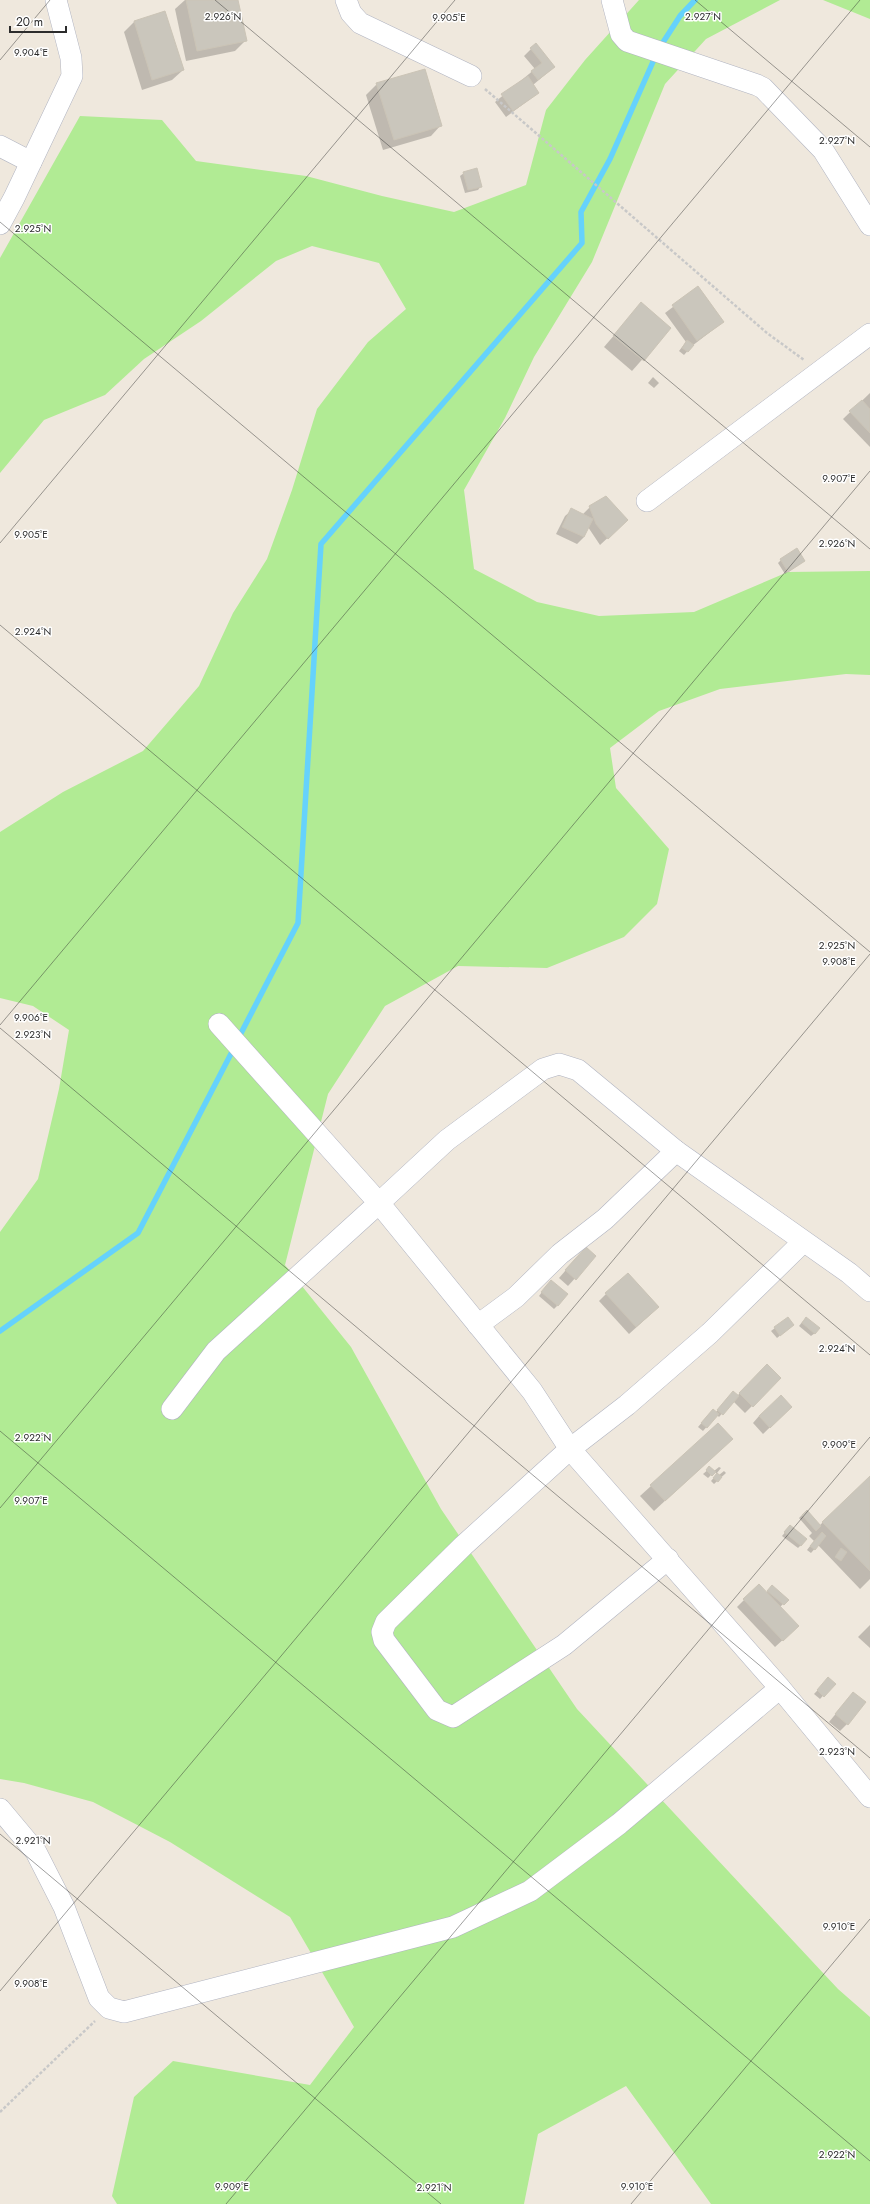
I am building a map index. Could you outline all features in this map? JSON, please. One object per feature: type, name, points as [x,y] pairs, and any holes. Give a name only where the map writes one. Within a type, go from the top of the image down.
[{"type":"street","points":[[0,224],[72,76],[71,58],[56,0]]},
{"type":"street","points":[[346,0],[351,13],[360,23],[470,76]]},
{"type":"street","points":[[612,0],[621,34],[627,42],[763,88],[823,150],[870,225]]},
{"type":"street","points":[[0,146],[31,162]]},
{"type":"street","points":[[647,501],[819,374],[870,334]]},
{"type":"street","points":[[219,1024],[379,1203],[532,1391],[570,1449],[780,1688],[870,1797]]},
{"type":"street","points":[[172,1409],[216,1351],[447,1140],[543,1069],[559,1064],[578,1070],[676,1151],[849,1273],[870,1291]]},
{"type":"street","points":[[478,1325],[516,1297],[560,1254],[604,1219],[676,1151]]},
{"type":"street","points":[[668,1559],[557,1649],[454,1717],[437,1710],[384,1640],[382,1632],[386,1622],[463,1546],[570,1449],[628,1405],[710,1333],[803,1242]]},
{"type":"street","points":[[0,1809],[36,1852],[64,1907],[99,1998],[109,2008],[124,2012],[453,1928],[530,1891],[619,1824],[780,1688]]},
{"type":"path","points":[[470,76],[767,333],[819,374]]},
{"type":"path","points":[[0,2112],[109,2008]]},
{"type":"green space","points":[[639,0],[780,0],[706,39],[665,84],[592,262],[534,357],[505,418],[464,490],[474,569],[537,602],[599,616],[694,612],[788,572],[870,571],[870,675],[846,674],[720,689],[659,711],[610,748],[616,788],[669,849],[657,904],[624,937],[547,968],[458,966],[385,1006],[328,1094],[285,1265],[351,1347],[441,1509],[577,1709],[838,1989],[870,2017],[870,2204],[711,2204],[626,2086],[538,2134],[524,2204],[117,2204],[112,2196],[134,2097],[173,2061],[310,2085],[354,2027],[290,1917],[170,1842],[93,1802],[24,1783],[0,1779],[0,1232],[38,1179],[59,1089],[69,1030],[33,1006],[0,998],[0,832],[63,792],[143,751],[199,686],[233,613],[267,559],[292,490],[317,409],[368,342],[406,309],[379,263],[312,246],[276,261],[201,321],[144,359],[105,395],[44,420],[0,473],[0,258],[80,116],[162,120],[196,161],[306,176],[382,196],[454,212],[526,185],[546,110],[585,60]]},
{"type":"green space","points":[[823,0],[870,0],[870,19]]},
{"type":"building","points":[[186,0],[238,0],[247,41],[197,51]]},
{"type":"building","points":[[165,11],[184,70],[152,80],[134,21]]},
{"type":"building","points":[[536,43],[555,67],[538,80],[531,71],[542,63],[530,48]]},
{"type":"building","points":[[425,69],[442,126],[394,140],[376,83]]},
{"type":"building","points":[[528,76],[539,93],[513,111],[501,94]]},
{"type":"building","points":[[477,168],[482,187],[468,190],[463,172]]},
{"type":"building","points":[[698,286],[724,322],[697,341],[672,305]]},
{"type":"building","points":[[641,302],[671,328],[644,361],[613,336]]},
{"type":"building","points":[[687,340],[694,345],[688,352],[682,348]]},
{"type":"building","points":[[862,400],[870,409],[870,433],[849,411]]},
{"type":"building","points":[[606,496],[628,520],[608,539],[596,524],[589,506]]},
{"type":"building","points":[[571,508],[593,519],[584,537],[562,527]]},
{"type":"building","points":[[797,548],[805,561],[788,572],[780,559]]},
{"type":"building","points":[[586,1247],[596,1256],[576,1280],[565,1270]]},
{"type":"building","points":[[628,1273],[659,1307],[636,1327],[605,1293]]},
{"type":"building","points":[[551,1280],[568,1294],[558,1306],[541,1292]]},
{"type":"building","points":[[788,1317],[794,1325],[780,1336],[774,1327]]},
{"type":"building","points":[[806,1317],[820,1328],[815,1334],[802,1323]]},
{"type":"building","points":[[767,1364],[781,1378],[753,1407],[739,1393]]},
{"type":"building","points":[[733,1391],[739,1396],[723,1415],[717,1410]]},
{"type":"building","points":[[781,1395],[792,1407],[770,1428],[759,1416]]},
{"type":"building","points":[[713,1409],[719,1414],[707,1428],[701,1423]]},
{"type":"building","points":[[718,1423],[733,1439],[665,1501],[650,1485]]},
{"type":"building","points":[[709,1466],[716,1472],[712,1476],[706,1470]]},
{"type":"building","points":[[717,1473],[722,1477],[718,1482],[713,1478]]},
{"type":"building","points":[[870,1476],[870,1571],[822,1522]]},
{"type":"building","points":[[807,1510],[821,1526],[816,1531],[802,1515]]},
{"type":"building","points":[[790,1525],[807,1539],[801,1546],[784,1532]]},
{"type":"building","points":[[822,1532],[826,1536],[815,1550],[810,1546]]},
{"type":"building","points":[[841,1548],[847,1552],[841,1561],[835,1557]]},
{"type":"building","points":[[759,1584],[799,1626],[783,1641],[743,1599]]},
{"type":"building","points":[[772,1585],[789,1600],[784,1605],[767,1591]]},
{"type":"building","points":[[828,1677],[836,1684],[824,1697],[817,1690]]},
{"type":"building","points":[[853,1692],[866,1702],[848,1725],[835,1714]]},
{"type":"waterway","points":[[660,47],[680,16],[695,0]]},
{"type":"waterway","points":[[238,1039],[298,923],[321,544],[582,243],[581,212],[610,159],[656,55]]},
{"type":"waterway","points":[[0,1331],[138,1233],[234,1048]]}]
